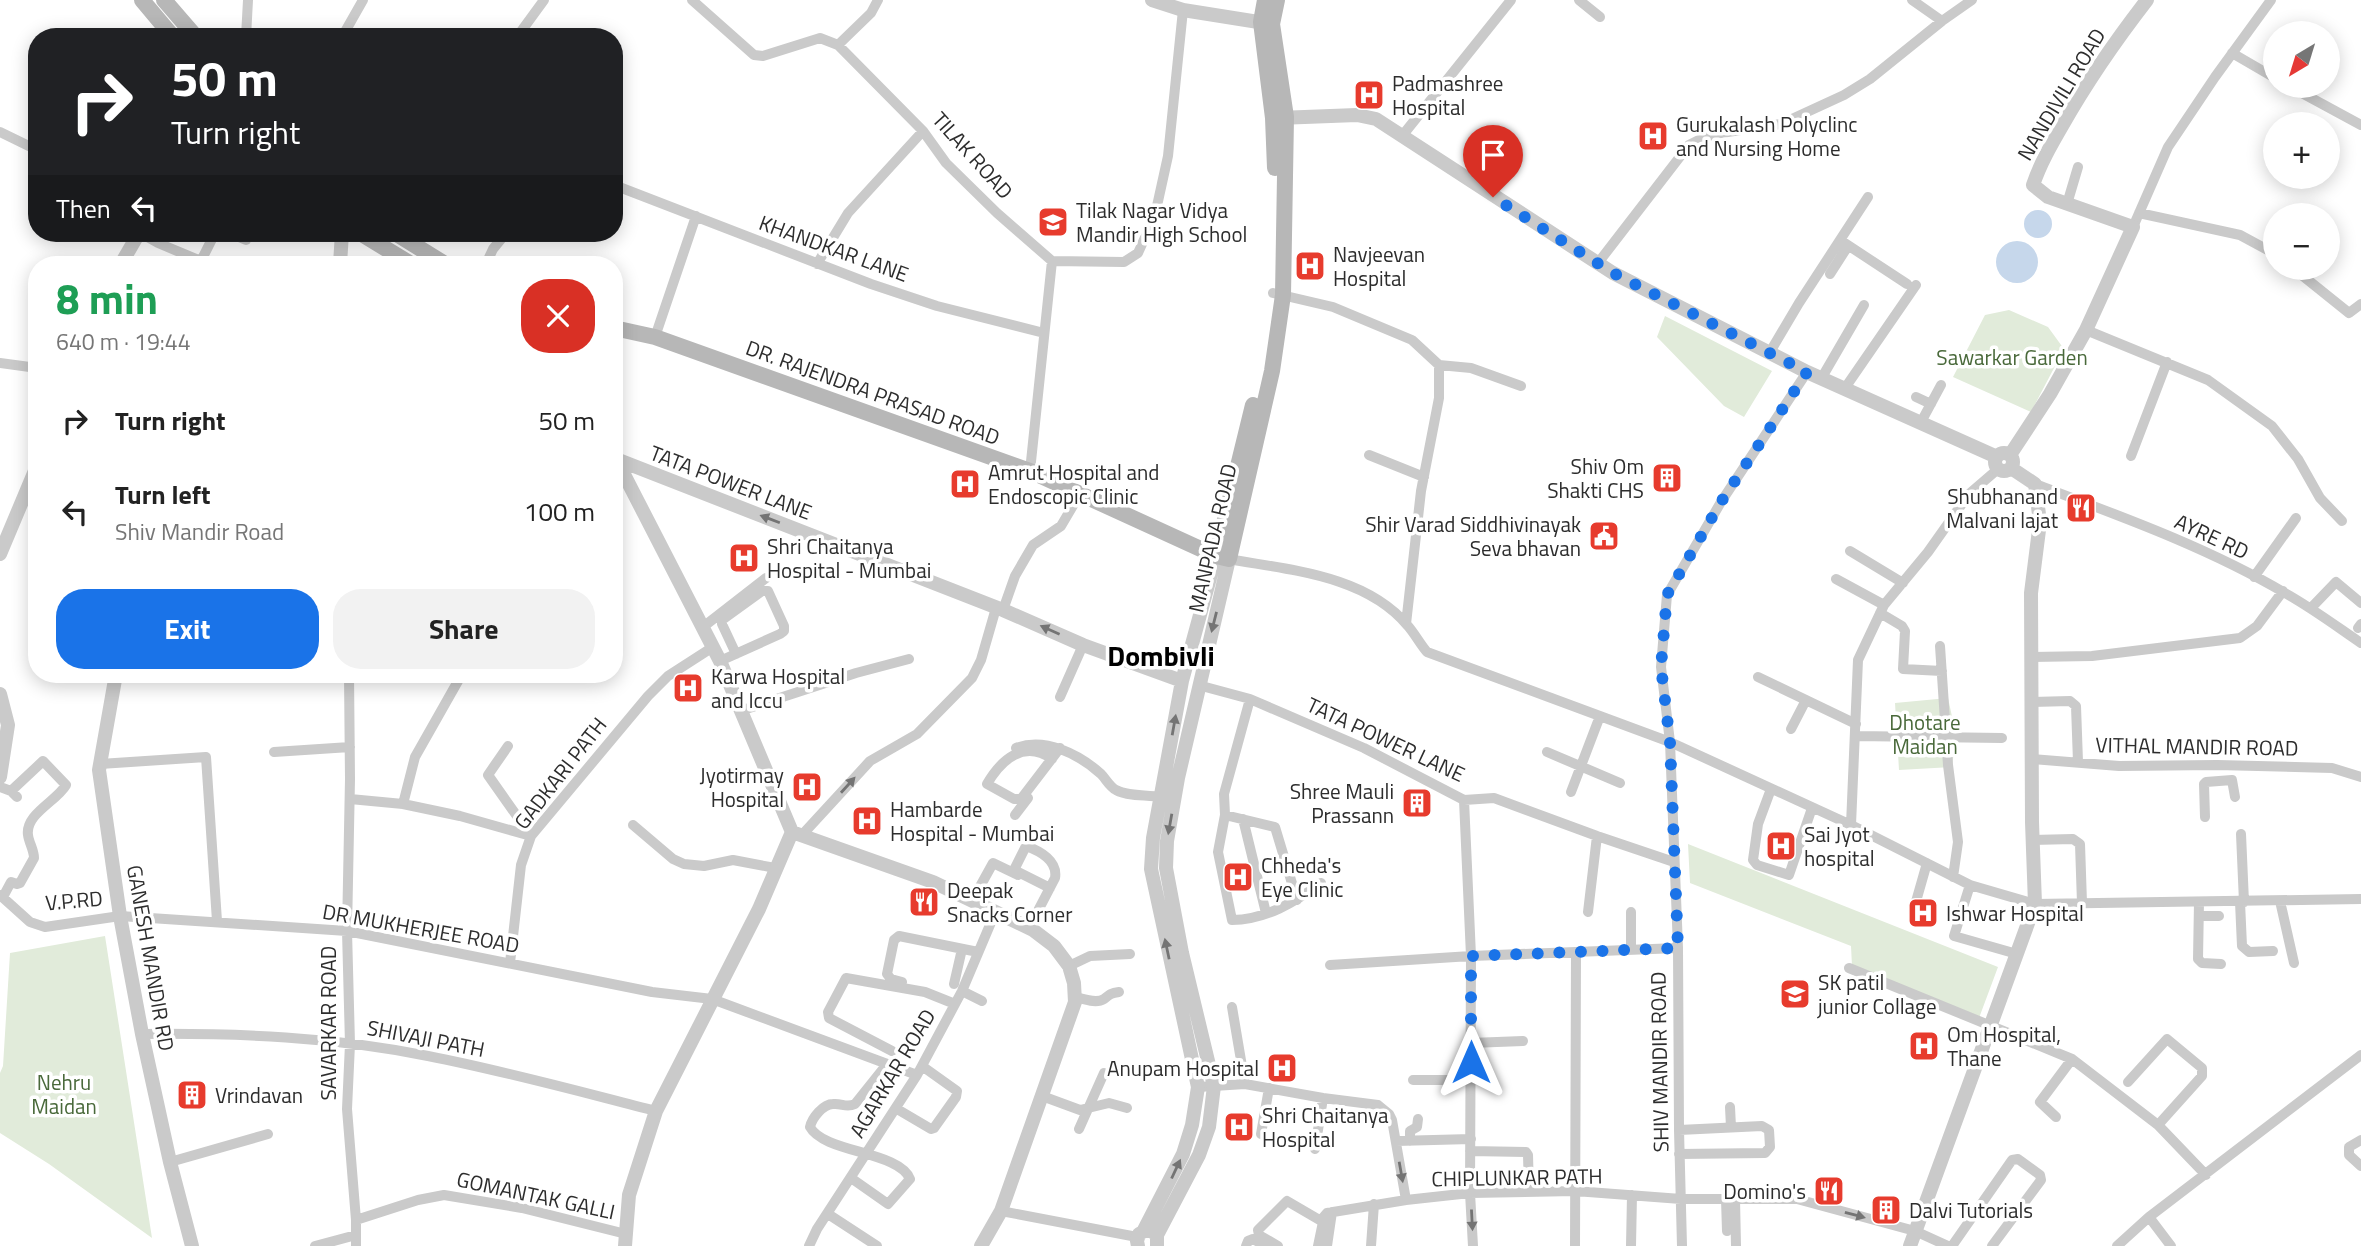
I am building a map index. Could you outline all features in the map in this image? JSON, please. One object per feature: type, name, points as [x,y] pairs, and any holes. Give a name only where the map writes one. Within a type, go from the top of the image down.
[{"type":"main road","points":[[142,0],[165,28]]},
{"type":"main road","points":[[164,0],[188,28]]},
{"type":"main road","name":"MANPADA ROAD","points":[[1222,557],[1272,371],[1278,294],[1279,118],[1265,0]]},
{"type":"main road","name":"MANPADA ROAD","points":[[1266,23],[1276,0]]},
{"type":"main road","points":[[375,242],[398,256]]},
{"type":"main road","points":[[410,242],[432,256]]},
{"type":"main road","name":"DR. RAJENDRA PRASAD ROAD","points":[[623,330],[655,337],[1030,471],[1222,557]]},
{"type":"street","points":[[246,28],[248,0]]},
{"type":"street","points":[[347,28],[363,0]]},
{"type":"street","points":[[524,28],[544,0]]},
{"type":"street","points":[[692,0],[754,55],[763,56],[820,38],[838,45],[871,13],[878,0]]},
{"type":"street","points":[[1152,0],[1184,10],[1266,23]]},
{"type":"street","points":[[1402,136],[1511,0]]},
{"type":"street","points":[[1579,0],[1600,17]]},
{"type":"street","points":[[1912,0],[1942,21]]},
{"type":"street","points":[[1598,263],[1689,145],[1721,133],[1781,124],[1844,96],[1972,0]]},
{"type":"street","name":"NANDIVILI ROAD","points":[[2136,220],[2067,204],[2048,197],[2033,185],[2038,169],[2076,100],[2147,0]]},
{"type":"street","points":[[1851,825],[1858,660],[1882,609],[1928,552],[1969,494],[2004,462],[2050,394],[2086,330],[2168,147],[2272,0]]},
{"type":"street","points":[[1030,471],[1052,261],[1124,262],[1138,253],[1155,215],[1168,156],[1184,10]]},
{"type":"street","name":"TILAK ROAD","points":[[838,45],[923,131],[946,163],[1052,261]]},
{"type":"street","points":[[2232,53],[2263,71]]},
{"type":"street","points":[[2311,98],[2361,125]]},
{"type":"street","points":[[1279,118],[1367,116],[1376,119],[1613,273],[1814,376],[2004,462],[2035,484],[2040,522],[2031,593],[2032,840],[2035,904],[1910,1246]]},
{"type":"street","points":[[817,264],[848,213],[923,131]]},
{"type":"street","points":[[0,132],[28,146]]},
{"type":"street","points":[[2067,204],[2078,167]]},
{"type":"street","name":"KHANDKAR LANE","points":[[623,188],[817,264],[937,306],[1044,334]]},
{"type":"street","points":[[1830,274],[1868,197]]},
{"type":"street","points":[[655,337],[696,216]]},
{"type":"street","points":[[2136,220],[2241,235],[2263,247]]},
{"type":"street","points":[[156,242],[189,256]]},
{"type":"street","points":[[1770,352],[1844,243]]},
{"type":"street","points":[[1844,243],[1911,285],[1845,388]]},
{"type":"street","points":[[2308,280],[2349,313],[2361,304]]},
{"type":"street","points":[[1278,294],[1333,307],[1412,340],[1439,365],[1471,368],[1521,386]]},
{"type":"street","name":"SHIV MANDIR ROAD","points":[[1682,1246],[1678,948],[1670,742],[1661,667],[1667,595],[1721,502],[1864,305]]},
{"type":"street","points":[[2086,330],[2208,380],[2272,426],[2298,459],[2320,498],[2342,521]]},
{"type":"street","points":[[2131,456],[2167,362]]},
{"type":"street","points":[[0,363],[28,367]]},
{"type":"street","points":[[1406,624],[1424,477],[1439,398],[1439,365]]},
{"type":"street","points":[[1920,424],[1941,385]]},
{"type":"street","points":[[1916,397],[1931,404]]},
{"type":"street","points":[[1369,455],[1424,477]]},
{"type":"street","name":"TATA POWER LANE","points":[[623,461],[1000,609],[1083,645],[1182,681]]},
{"type":"street","points":[[623,473],[703,627],[797,833],[933,882],[1027,927],[1054,946],[1069,966],[1076,997],[1000,1211],[981,1246]]},
{"type":"street","name":"AYRE RD","points":[[2035,484],[2142,525],[2283,591],[2361,643]]},
{"type":"street","points":[[0,554],[28,487]]},
{"type":"street","points":[[626,1240],[629,1195],[656,1111],[759,909],[775,868],[797,833],[870,761],[917,734],[972,678],[1015,576],[1033,545],[1061,526],[1081,492]]},
{"type":"street","points":[[2254,577],[2296,518]]},
{"type":"street","points":[[1850,551],[1903,583]]},
{"type":"street","points":[[1222,557],[1321,576],[1372,596],[1406,624],[1427,652],[1670,742],[1851,825],[1970,886],[2035,904],[2361,899]]},
{"type":"street","name":"MANPADA ROAD","points":[[1150,1241],[1199,1155],[1209,1126],[1214,1086],[1182,953],[1166,868],[1167,797],[1182,681],[1222,557]]},
{"type":"street","name":"MANPADA ROAD","points":[[1150,1241],[1183,1154],[1192,1125],[1198,1087],[1152,869],[1153,838],[1198,685],[1222,557]]},
{"type":"street","points":[[736,654],[721,622],[766,578]]},
{"type":"street","points":[[1836,579],[1882,609],[1905,631],[1903,669],[1942,671]]},
{"type":"street","points":[[2311,608],[2336,582],[2361,603]]},
{"type":"street","name":"GADKARI PATH","points":[[510,963],[521,865],[531,836],[648,696],[668,676],[716,654],[736,654],[780,634],[785,629],[768,591],[765,590],[740,603]]},
{"type":"street","points":[[2032,657],[2092,656],[2239,638],[2257,626],[2283,591]]},
{"type":"street","points":[[703,627],[740,603]]},
{"type":"street","points":[[1060,697],[1083,645]]},
{"type":"street","points":[[1940,646],[1946,738],[1958,842],[1953,877]]},
{"type":"street","points":[[740,711],[856,673],[909,659]]},
{"type":"street","points":[[1758,677],[1856,724]]},
{"type":"street","name":"GANESH MANDIR RD","points":[[114,683],[99,771],[120,916],[142,1034],[191,1246]]},
{"type":"street","name":"SAVARKAR ROAD","points":[[349,683],[347,931],[350,1044],[347,1109],[356,1241]]},
{"type":"street","points":[[403,804],[415,757],[457,683]]},
{"type":"street","name":"TATA POWER LANE","points":[[1198,685],[1250,699],[1364,748],[1464,800],[1494,797],[1674,862]]},
{"type":"street","points":[[0,694],[8,725],[0,777]]},
{"type":"street","points":[[1250,699],[1224,794],[1225,815],[1217,852],[1230,918],[1236,920],[1266,913],[1297,900],[1321,883]]},
{"type":"street","points":[[1791,729],[1806,700]]},
{"type":"street","points":[[2031,702],[2074,703],[2078,762]]},
{"type":"street","points":[[1571,792],[1600,716]]},
{"type":"street","points":[[1856,736],[2002,738]]},
{"type":"street","points":[[1013,749],[1029,744],[1062,749],[1091,767],[1118,791],[1167,797]]},
{"type":"street","points":[[508,746],[488,775],[531,836]]},
{"type":"street","points":[[274,752],[350,747]]},
{"type":"street","points":[[1052,759],[1040,752],[1020,751],[1013,754],[988,784],[1018,801],[1062,749]]},
{"type":"street","points":[[1015,815],[1062,749]]},
{"type":"street","points":[[1547,752],[1620,783]]},
{"type":"street","points":[[100,764],[206,757],[217,921]]},
{"type":"street","name":"VITHAL MANDIR ROAD","points":[[2031,759],[2119,766],[2332,768],[2361,777]]},
{"type":"street","points":[[1,896],[6,879],[20,883],[34,858],[28,835],[33,819],[66,785],[43,761],[9,792]]},
{"type":"street","points":[[2217,765],[2217,781]]},
{"type":"street","points":[[2205,817],[2204,784],[2207,781],[2233,781],[2235,797]]},
{"type":"street","points":[[1771,789],[1758,824],[1753,860],[1757,865],[1790,875],[1812,808]]},
{"type":"street","points":[[350,799],[403,804],[531,836]]},
{"type":"street","points":[[1464,800],[1471,956],[1470,1193],[1473,1246]]},
{"type":"street","points":[[1225,815],[1275,827],[1297,900]]},
{"type":"street","points":[[1244,819],[1266,913]]},
{"type":"street","points":[[634,825],[673,859],[684,864],[704,866],[733,860],[775,868]]},
{"type":"street","points":[[2241,834],[2242,946],[2249,951],[2273,951]]},
{"type":"street","points":[[1588,912],[1597,836]]},
{"type":"street","points":[[2032,840],[2073,839],[2080,844],[2082,903]]},
{"type":"street","points":[[972,901],[992,864],[996,863],[1043,889],[1027,927]]},
{"type":"street","points":[[1918,910],[1930,865]]},
{"type":"street","points":[[1970,886],[1954,936],[2017,954]]},
{"type":"street","points":[[1027,927],[1049,888]]},
{"type":"street","name":"V.P.RD","points":[[1,896],[30,922],[45,927],[120,916]]},
{"type":"street","points":[[2280,901],[2294,963]]},
{"type":"street","points":[[2199,902],[2198,959],[2202,963],[2221,964]]},
{"type":"street","points":[[1631,912],[1631,950]]},
{"type":"street","name":"AGARKAR ROAD","points":[[809,1246],[920,1071],[995,913]]},
{"type":"street","name":"DR MUKHERJEE ROAD","points":[[120,916],[347,931],[652,992],[712,999],[887,1063],[920,1071],[957,1091],[956,1097],[931,1129],[897,1109]]},
{"type":"street","points":[[2199,916],[2219,916]]},
{"type":"street","points":[[978,952],[899,936],[894,940],[887,974],[891,979],[982,1001]]},
{"type":"street","points":[[957,994],[962,948]]},
{"type":"street","points":[[1329,965],[1678,948]]},
{"type":"street","points":[[1575,1246],[1576,952]]},
{"type":"street","points":[[1069,966],[1090,956],[1130,954]]},
{"type":"street","points":[[1849,968],[2072,1059],[2158,1125],[2206,1175]]},
{"type":"street","points":[[892,1051],[829,1018],[828,1012],[846,978],[925,992],[957,994]]},
{"type":"street","points":[[1076,997],[1095,1002],[1110,993],[1119,992]]},
{"type":"street","points":[[1232,1007],[1245,1084]]},
{"type":"street","name":"SHIVAJI PATH","points":[[142,1034],[229,1033],[350,1044],[427,1055],[656,1111]]},
{"type":"street","points":[[2128,1082],[2167,1039],[2202,1069],[2202,1076],[2158,1125]]},
{"type":"street","points":[[1471,1043],[1523,1041]]},
{"type":"street","points":[[867,1056],[874,1042]]},
{"type":"street","points":[[2117,1246],[2149,1217],[2361,1055]]},
{"type":"street","points":[[2056,1117],[2040,1102],[2072,1059]]},
{"type":"street","points":[[851,1178],[888,1203],[908,1182],[907,1172],[867,1153],[821,1138],[813,1132],[810,1123],[826,1106],[832,1104],[849,1107],[855,1104],[887,1063]]},
{"type":"street","points":[[1079,1129],[1104,1073]]},
{"type":"street","points":[[1413,1080],[1471,1080]]},
{"type":"street","name":"CHIPLUNKAR PATH","points":[[1198,1087],[1245,1084],[1378,1105],[1390,1114],[1406,1200],[1470,1193],[1575,1191],[1681,1199],[1797,1199],[1915,1231],[1950,1246]]},
{"type":"street","points":[[1261,1133],[1269,1088]]},
{"type":"street","points":[[1042,1096],[1074,1109],[1112,1103],[1127,1108]]},
{"type":"street","points":[[1315,1149],[1323,1098]]},
{"type":"street","points":[[1730,1107],[1731,1128]]},
{"type":"street","points":[[1410,1141],[1410,1131],[1417,1127],[1418,1119]]},
{"type":"street","points":[[1679,1130],[1766,1127],[1769,1130],[1770,1147],[1765,1153],[1679,1154]]},
{"type":"street","points":[[170,1162],[268,1134]]},
{"type":"street","points":[[2361,1140],[2349,1147],[2349,1155],[2361,1166]]},
{"type":"street","points":[[1396,1142],[1470,1145],[1526,1152],[1529,1192]]},
{"type":"street","points":[[1950,1246],[2012,1160],[2018,1159],[2040,1175],[2041,1181],[1992,1246]]},
{"type":"street","name":"GOMANTAK GALLI","points":[[356,1220],[418,1200],[444,1195],[522,1208],[626,1240]]},
{"type":"street","points":[[1631,1246],[1632,1195]]},
{"type":"street","points":[[1727,1231],[1730,1199]]},
{"type":"street","points":[[1730,1199],[1736,1246]]},
{"type":"street","points":[[1321,1220],[1323,1215],[1332,1212],[1406,1200]]},
{"type":"street","points":[[1278,1246],[1257,1233],[1285,1202],[1321,1220],[1324,1227],[1318,1246]]},
{"type":"street","points":[[1371,1246],[1374,1204]]},
{"type":"street","points":[[1000,1211],[1150,1241]]},
{"type":"street","points":[[1327,1246],[1332,1212]]},
{"type":"street","points":[[828,1214],[877,1246]]},
{"type":"street","points":[[2149,1217],[2171,1246]]},
{"type":"street","points":[[834,1235],[841,1223]]},
{"type":"street","points":[[1246,1246],[1248,1241],[1253,1239],[1266,1246]]},
{"type":"street","points":[[315,1246],[356,1241]]},
{"type":"green space","name":"Sawarkar Garden","points":[[2009,310],[2048,327],[2064,349],[2031,412],[1953,377],[1985,315]]},
{"type":"green space","points":[[1665,316],[1772,371],[1744,417],[1724,406],[1657,337]]},
{"type":"green space","name":"Dhotare Maidan","points":[[1948,698],[1956,735],[1952,767],[1899,770],[1895,703]]},
{"type":"green space","points":[[1688,844],[1998,967],[1979,1018],[1852,966],[1851,946],[1690,883]]},
{"type":"green space","name":"Nehru Maidan","points":[[105,936],[152,1238],[49,1164],[0,1133],[0,1073],[3,1066],[10,953]]},
{"type":"water","points":[[2038,210],[2048,214],[2052,224],[2048,234],[2038,238],[2028,234],[2024,224],[2028,214]]},
{"type":"water","points":[[2017,241],[2032,247],[2038,262],[2032,277],[2017,283],[2002,277],[1996,262],[2002,247]]},
{"type":"place","name":"Padmashree Hospital","points":[[1369,95]]},
{"type":"place","name":"Gurukalash Polyclinc and Nursing Home","points":[[1653,136]]},
{"type":"place","name":"Tilak Nagar Vidya Mandir High School","points":[[1053,222]]},
{"type":"place","name":"Navjeevan Hospital","points":[[1310,266]]},
{"type":"place","name":"Shiv Om Shakti CHS","points":[[1667,478]]},
{"type":"place","name":"Amrut Hospital and Endoscopic Clinic","points":[[965,484]]},
{"type":"place","name":"Shubhanand Malvani lajat","points":[[2081,508]]},
{"type":"place","name":"Shir Varad Siddhivinayak Seva bhavan","points":[[1604,536]]},
{"type":"place","name":"Shri Chaitanya Hospital - Mumbai","points":[[744,558]]},
{"type":"place","name":"Karwa Hospital and Iccu","points":[[688,688]]},
{"type":"place","name":"Jyotirmay Hospital","points":[[807,787]]},
{"type":"place","name":"Shree Mauli Prassann","points":[[1417,803]]},
{"type":"place","name":"Hambarde Hospital - Mumbai","points":[[867,821]]},
{"type":"place","name":"Sai Jyot hospital","points":[[1781,846]]},
{"type":"place","name":"Chheda's Eye Clinic","points":[[1238,877]]},
{"type":"place","name":"Deepak Snacks Corner","points":[[924,902]]},
{"type":"place","name":"Ishwar Hospital","points":[[1923,913]]},
{"type":"place","name":"SK patil junior Collage","points":[[1795,994]]},
{"type":"place","name":"Om Hospital, Thane","points":[[1924,1046]]},
{"type":"place","name":"Anupam Hospital","points":[[1282,1068]]},
{"type":"place","name":"Vrindavan","points":[[192,1095]]},
{"type":"place","name":"Shri Chaitanya Hospital","points":[[1239,1127]]},
{"type":"place","name":"Domino's","points":[[1829,1191]]},
{"type":"place","name":"Dalvi Tutorials","points":[[1886,1210]]},
{"type":"district","name":"Dombivli","points":[[1161,655]]},
{"type":"route","points":[[1471,1062],[1471,956],[1678,948],[1670,742],[1661,667],[1667,595],[1721,502],[1807,372],[1613,273],[1493,197]]}]
